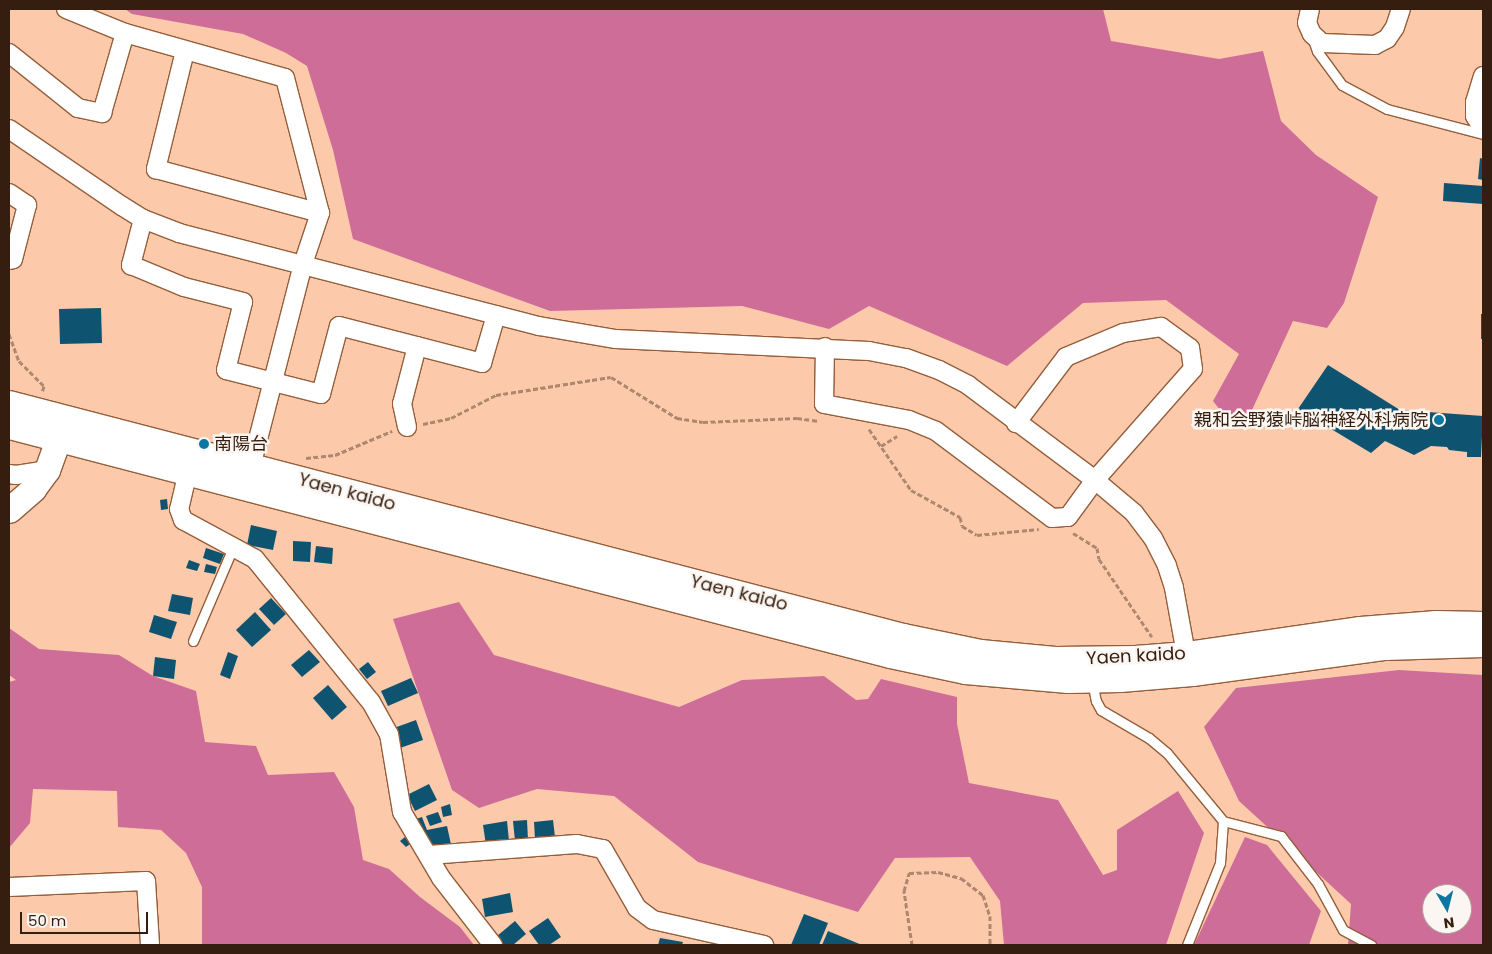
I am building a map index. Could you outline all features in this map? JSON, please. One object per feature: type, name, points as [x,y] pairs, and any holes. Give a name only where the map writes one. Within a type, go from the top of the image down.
[{"type":"main road","name":"Yaen kaido","points":[[9,403],[62,429],[188,471],[890,654],[965,671],[1092,680],[1192,673],[1385,647],[1483,644]]},
{"type":"main road","name":"Yaen kaido","points":[[9,426],[62,429],[251,466],[942,645],[1018,657],[1055,659],[1135,658],[1186,654],[1360,629],[1426,624],[1483,624]]},
{"type":"main road","points":[[9,510],[33,489],[47,470],[62,429]]},
{"type":"street","points":[[66,9],[125,33],[285,78],[320,213],[303,264],[251,466]]},
{"type":"street","points":[[1310,9],[1307,23],[1312,34],[1322,43],[1375,45],[1386,39],[1395,27],[1401,9]]},
{"type":"street","points":[[9,53],[78,108],[102,113],[125,33]]},
{"type":"street","points":[[185,51],[156,169],[320,213]]},
{"type":"street","points":[[1483,76],[1475,102],[1475,116],[1483,129]]},
{"type":"street","points":[[9,128],[143,218],[179,233],[538,326],[616,339],[825,347],[869,351],[906,358],[939,370],[968,386],[1096,480],[1134,513],[1153,538],[1168,566],[1186,654]]},
{"type":"street","points":[[9,193],[27,205],[13,259],[9,260]]},
{"type":"street","points":[[143,218],[131,265],[184,287],[244,302],[226,370],[321,394],[339,326],[482,364],[496,315]]},
{"type":"street","points":[[825,347],[824,404],[908,420],[936,431],[1052,518],[1068,517],[1096,480],[1193,369],[1190,348],[1161,327],[1122,333],[1066,357],[1016,422]]},
{"type":"street","points":[[407,427],[402,404],[417,346]]},
{"type":"street","points":[[9,474],[16,475],[47,470]]},
{"type":"street","points":[[188,471],[179,509],[183,520],[254,559],[371,702],[389,734],[402,812],[441,878],[493,945]]},
{"type":"street","points":[[429,855],[577,844],[602,849],[637,908],[653,920],[764,945]]},
{"type":"street","points":[[9,887],[146,881],[150,945]]},
{"type":"lane","points":[[1312,34],[1317,51],[1342,85],[1387,109],[1483,134]]},
{"type":"lane","points":[[193,640],[233,547]]},
{"type":"lane","points":[[1092,680],[1096,701],[1101,710],[1150,738],[1167,753],[1223,821],[1281,836],[1318,884],[1343,930],[1371,945]]},
{"type":"lane","points":[[1187,945],[1220,863],[1223,821]]},
{"type":"path","points":[[9,334],[20,361],[44,386],[40,400]]},
{"type":"path","points":[[299,459],[336,455],[391,431],[451,418],[496,395],[611,377],[677,418],[702,422],[797,418],[824,422]]},
{"type":"path","points":[[860,427],[869,429],[911,490],[960,517],[962,526],[977,535],[1043,529]]},
{"type":"path","points":[[881,446],[904,431]]},
{"type":"path","points":[[1072,532],[1096,548],[1099,559],[1154,639]]},
{"type":"path","points":[[912,945],[904,891],[909,873],[938,872],[961,878],[983,895],[990,916],[990,945]]},
{"type":"shaded area","points":[[125,9],[1103,9],[1111,41],[1219,59],[1263,51],[1281,121],[1316,155],[1378,197],[1344,303],[1327,328],[1293,321],[1252,410],[1231,424],[1213,401],[1239,354],[1166,300],[1083,303],[1007,366],[869,306],[829,329],[742,306],[550,311],[353,239],[333,150],[307,66],[286,53],[243,34],[132,14]]},
{"type":"shaded area","points":[[459,602],[494,655],[679,707],[742,680],[824,676],[856,700],[868,699],[881,679],[957,697],[957,724],[969,783],[1058,800],[1103,875],[1117,870],[1117,830],[1178,791],[1204,833],[1166,945],[1004,945],[1000,901],[970,857],[895,858],[858,912],[698,862],[614,796],[537,789],[479,808],[452,790],[393,619]]},
{"type":"shaded area","points":[[9,628],[39,649],[119,655],[153,676],[196,691],[205,742],[256,746],[268,775],[334,772],[354,807],[363,860],[389,869],[420,897],[460,927],[474,945],[202,945],[202,887],[186,853],[161,830],[118,827],[117,791],[33,789],[30,823],[9,848],[9,682],[16,680],[9,675]]},
{"type":"shaded area","points":[[1399,670],[1483,675],[1483,945],[1348,945],[1351,904],[1239,801],[1204,727],[1236,688]]},
{"type":"shaded area","points":[[1245,837],[1267,845],[1321,911],[1309,945],[1194,945]]},
{"type":"building","points":[[1480,158],[1483,159],[1483,180],[1478,179]]},
{"type":"building","points":[[1444,183],[1483,186],[1483,204],[1443,201]]},
{"type":"building","points":[[101,308],[102,343],[60,344],[59,309]]},
{"type":"building","points":[[1481,314],[1483,314],[1483,339],[1481,339]]},
{"type":"building","points":[[1328,365],[1400,410],[1483,416],[1481,457],[1467,457],[1467,452],[1449,450],[1447,447],[1431,446],[1414,455],[1385,441],[1371,453],[1298,409]]},
{"type":"building","points":[[167,499],[168,509],[161,510],[160,500]]},
{"type":"building","points":[[251,525],[277,531],[273,550],[247,545]]},
{"type":"building","points":[[293,541],[311,542],[310,562],[293,561]]},
{"type":"building","points":[[316,546],[333,548],[332,564],[314,562]]},
{"type":"building","points":[[206,548],[224,554],[220,564],[203,558]]},
{"type":"building","points":[[189,560],[200,564],[197,571],[186,568]]},
{"type":"building","points":[[206,564],[217,567],[215,574],[204,572]]},
{"type":"building","points":[[172,594],[193,598],[190,615],[168,611]]},
{"type":"building","points":[[271,598],[286,614],[274,625],[259,609]]},
{"type":"building","points":[[255,612],[271,630],[252,647],[236,630]]},
{"type":"building","points":[[154,615],[177,622],[171,639],[149,632]]},
{"type":"building","points":[[309,650],[320,662],[302,677],[291,665]]},
{"type":"building","points":[[228,652],[238,656],[230,679],[220,675]]},
{"type":"building","points":[[155,657],[176,660],[174,679],[153,676]]},
{"type":"building","points":[[368,662],[376,672],[367,679],[359,669]]},
{"type":"building","points":[[411,678],[418,693],[388,706],[381,691]]},
{"type":"building","points":[[328,685],[347,707],[332,720],[313,698]]},
{"type":"building","points":[[416,720],[423,740],[400,748],[394,728]]},
{"type":"building","points":[[429,784],[437,800],[415,811],[407,795]]},
{"type":"building","points":[[450,804],[452,815],[443,817],[441,807]]},
{"type":"building","points":[[438,812],[442,822],[430,826],[426,816]]},
{"type":"building","points":[[422,817],[427,830],[447,826],[452,849],[433,851],[413,820]]},
{"type":"building","points":[[527,820],[528,840],[515,841],[513,821]]},
{"type":"building","points":[[553,820],[555,837],[535,839],[534,822]]},
{"type":"building","points":[[507,821],[509,841],[486,845],[483,825]]},
{"type":"building","points":[[405,837],[410,844],[406,847],[400,841]]},
{"type":"building","points":[[510,893],[513,912],[485,917],[482,899]]},
{"type":"building","points":[[804,914],[828,923],[819,945],[791,945]]},
{"type":"building","points":[[548,918],[561,937],[549,945],[539,945],[529,931]]},
{"type":"building","points":[[515,921],[526,934],[513,945],[504,945],[497,936]]},
{"type":"building","points":[[828,931],[862,945],[822,945]]},
{"type":"building","points":[[660,938],[683,942],[682,945],[658,945]]},
{"type":"place","name":"親和会野猿峠脳神経外科病院","points":[[1439,420]]},
{"type":"place","name":"南陽台","points":[[204,444]]}]
